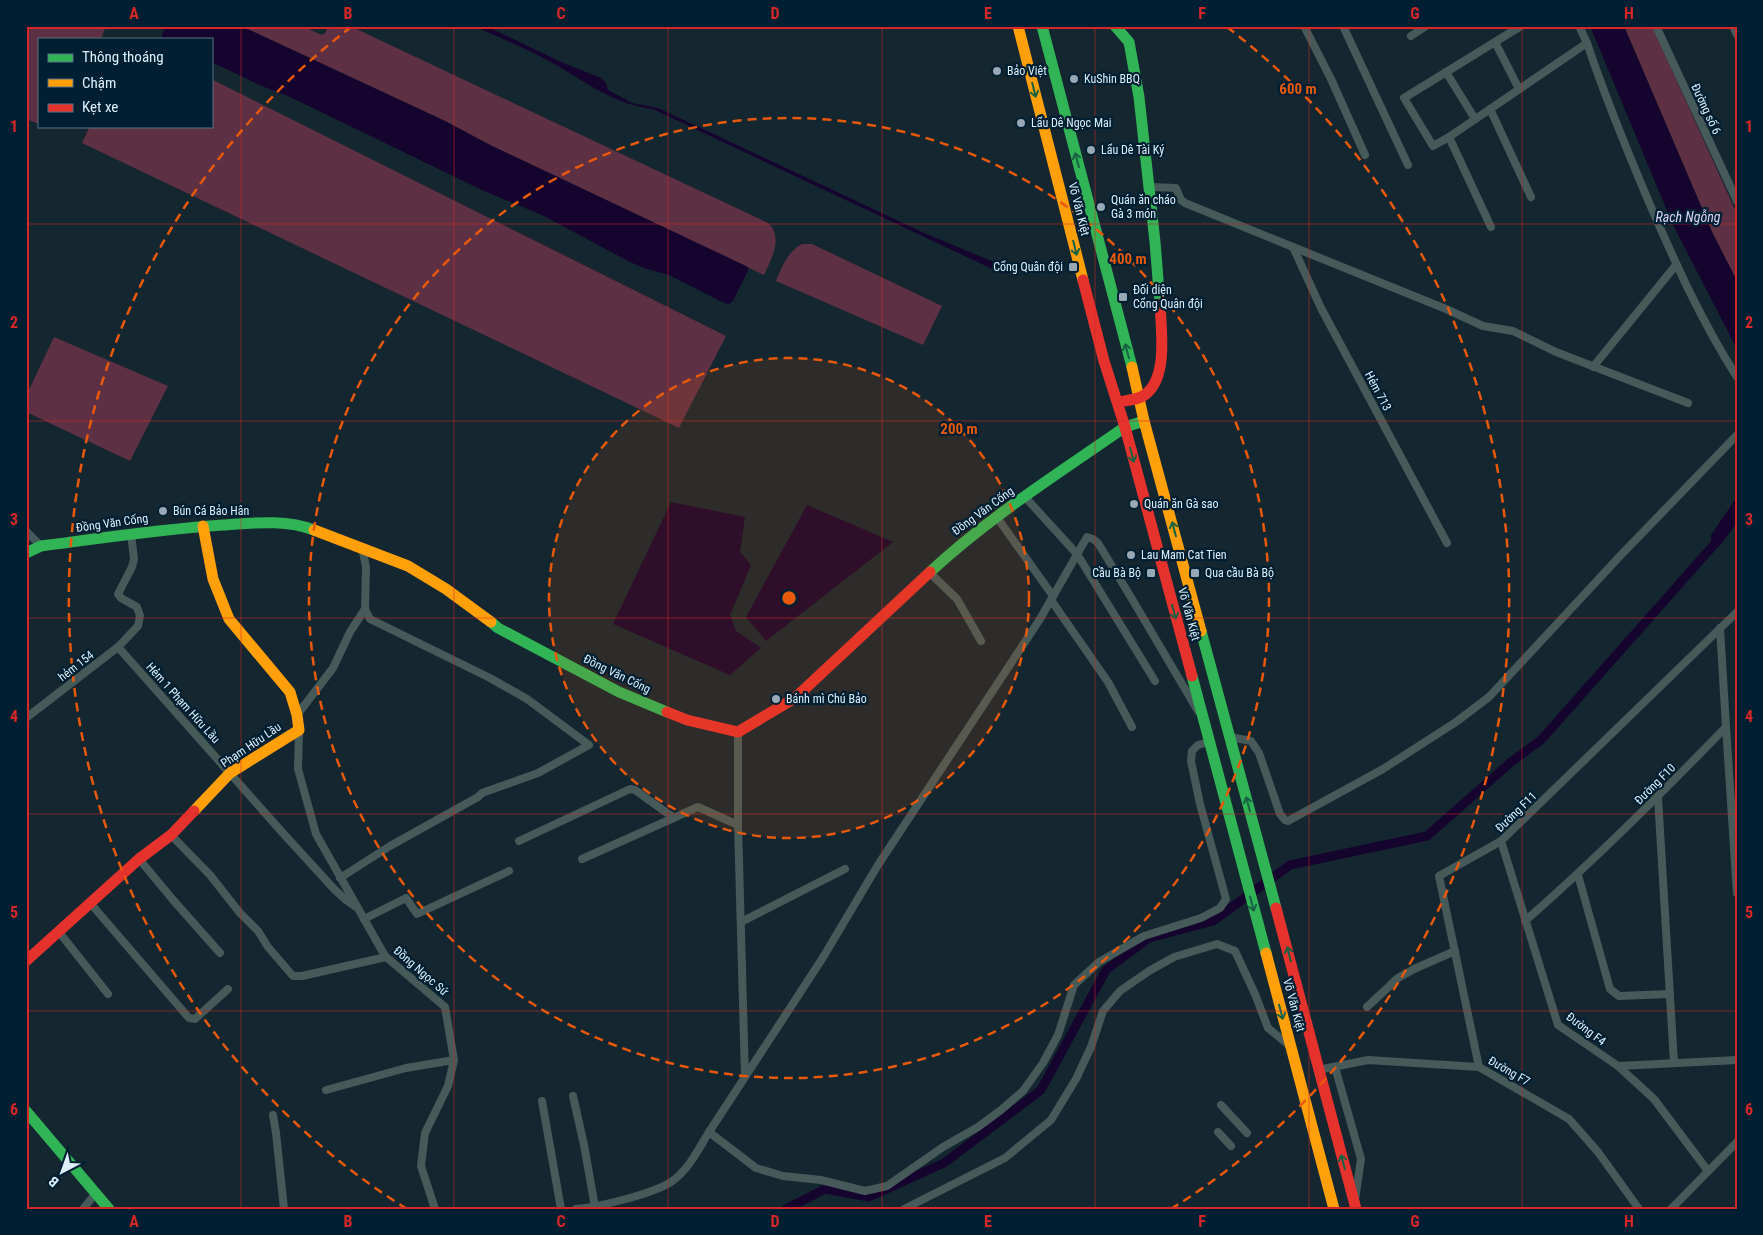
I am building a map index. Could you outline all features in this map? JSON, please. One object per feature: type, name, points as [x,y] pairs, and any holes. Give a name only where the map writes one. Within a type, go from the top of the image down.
[{"type":"main road","name":"Võ Văn Kiệt","points":[[1018,26],[1104,361],[1125,427],[1334,1209]]},
{"type":"main road","name":"Võ Văn Kiệt","points":[[1042,26],[1140,398],[1144,421],[1284,931],[1318,1070],[1355,1207]]},
{"type":"main road","points":[[1115,26],[1129,42],[1138,97],[1150,187],[1161,345],[1160,371],[1148,393],[1140,398],[1118,402]]},
{"type":"main road","name":"Đồng Văn Cống","points":[[26,553],[41,546],[174,528],[272,522],[290,524],[323,532],[408,566],[428,577],[498,628],[619,692],[687,720],[738,732],[795,698],[958,546],[996,516],[1125,427],[1144,421]]},
{"type":"main road","name":"Phạm Hữu Lầu","points":[[26,962],[139,858],[171,835],[230,773],[299,730],[298,715],[290,692],[229,620],[213,579],[203,526]]},
{"type":"main road","points":[[26,1111],[109,1209]]},
{"type":"street","points":[[1304,26],[1328,72],[1365,155]]},
{"type":"street","points":[[1343,26],[1408,165]]},
{"type":"street","points":[[1411,36],[1426,26]]},
{"type":"street","points":[[1521,26],[1404,98],[1433,146],[1586,44]]},
{"type":"street","points":[[1579,26],[1607,103],[1676,264],[1723,355],[1737,377]]},
{"type":"street","name":"Đường số 6","points":[[1656,26],[1737,201]]},
{"type":"street","points":[[1733,26],[1737,34]]},
{"type":"street","points":[[1495,42],[1519,89]]},
{"type":"street","points":[[1446,72],[1475,119]]},
{"type":"street","points":[[1490,109],[1531,197]]},
{"type":"street","points":[[1449,137],[1491,227]]},
{"type":"street","points":[[1150,187],[1176,188],[1181,200],[1185,203],[1484,326],[1513,330],[1593,368],[1688,404]]},
{"type":"street","name":"Hẻm 713","points":[[1293,247],[1321,308],[1447,543]]},
{"type":"street","points":[[1593,368],[1676,264]]},
{"type":"street","points":[[1230,737],[1251,741],[1259,753],[1280,814],[1288,821],[1383,769],[1456,722],[1489,697],[1620,556],[1737,435]]},
{"type":"street","points":[[1025,497],[1077,554],[1155,681]]},
{"type":"street","points":[[996,516],[1108,682],[1132,726]]},
{"type":"street","points":[[26,531],[41,546]]},
{"type":"street","name":"hẻm 154","points":[[26,718],[118,647],[137,628],[140,616],[138,608],[118,594],[132,567],[134,559],[131,534]]},
{"type":"street","points":[[576,1209],[595,1207],[647,1192],[674,1180],[688,1165],[822,959],[883,858],[1052,598],[1087,537],[1096,541],[1132,598],[1203,720]]},
{"type":"street","points":[[340,878],[390,846],[482,793],[538,773],[589,745],[527,699],[490,678],[370,619],[365,609],[366,567],[362,546]]},
{"type":"street","points":[[930,573],[957,599],[981,642]]},
{"type":"street","points":[[298,715],[333,668],[350,632],[365,609]]},
{"type":"street","name":"Đường F11","points":[[1479,1067],[1439,876],[1502,841],[1737,612]]},
{"type":"street","points":[[1720,628],[1737,892]]},
{"type":"street","name":"Hẻm 1 Phạm Hữu Lầu","points":[[118,647],[334,889],[357,907]]},
{"type":"street","name":"Đường F10","points":[[1525,921],[1578,875],[1726,727]]},
{"type":"street","name":"Đồng Ngọc Sứ","points":[[299,730],[298,769],[316,834],[386,957],[445,1007],[454,1060],[448,1086],[425,1133],[421,1166],[435,1209]]},
{"type":"street","points":[[738,732],[738,825],[746,1077]]},
{"type":"street","points":[[709,1132],[756,1168],[783,1176],[821,1180],[865,1191],[887,1186],[1001,1110],[1023,1091],[1043,1063],[1058,1035],[1074,985],[1099,962],[1144,936],[1201,918],[1220,908],[1226,899],[1200,804],[1191,761],[1192,751],[1198,745],[1209,742]]},
{"type":"street","points":[[519,841],[630,790],[635,790],[674,818]]},
{"type":"street","points":[[1658,797],[1674,1063]]},
{"type":"street","points":[[582,859],[698,807],[738,825]]},
{"type":"street","points":[[171,835],[210,875],[240,914],[258,931],[268,947],[293,976],[302,976],[386,957]]},
{"type":"street","name":"Đường F4","points":[[1502,841],[1558,1025],[1618,1066],[1654,1099],[1708,1171]]},
{"type":"street","points":[[139,858],[220,953]]},
{"type":"street","points":[[741,922],[845,869]]},
{"type":"street","points":[[364,919],[406,898],[417,914],[509,871]]},
{"type":"street","points":[[1578,875],[1610,989],[1619,996],[1670,994]]},
{"type":"street","points":[[91,904],[189,1018],[195,1019],[228,989]]},
{"type":"street","points":[[59,932],[108,994]]},
{"type":"street","points":[[904,1209],[1006,1158],[1051,1120],[1076,1079],[1091,1047],[1103,1011],[1120,991],[1174,957],[1217,944],[1235,951],[1268,1028],[1290,1047]]},
{"type":"street","points":[[1366,1007],[1398,978],[1455,951]]},
{"type":"street","points":[[326,1090],[406,1068],[454,1060]]},
{"type":"street","name":"Đường F7","points":[[1318,1070],[1368,1060],[1479,1067],[1569,1119],[1598,1152],[1639,1209]]},
{"type":"street","points":[[1618,1066],[1737,1060]]},
{"type":"street","points":[[1336,1067],[1361,1159],[1355,1207]]},
{"type":"street","points":[[573,1096],[595,1207]]},
{"type":"street","points":[[542,1101],[561,1209]]},
{"type":"street","points":[[1221,1105],[1247,1133]]},
{"type":"street","points":[[273,1115],[284,1209]]},
{"type":"street","points":[[1218,1132],[1231,1146]]},
{"type":"street","points":[[1671,1209],[1737,1142]]},
{"type":"street","points":[[83,1209],[96,1193]]},
{"type":"shaded area","points":[[26,26],[106,26],[101,38],[38,38],[38,124],[26,119]]},
{"type":"shaded area","points":[[241,26],[302,26],[322,35],[329,26],[350,26],[768,223],[773,229],[776,242],[770,263],[764,275],[490,145],[445,121]]},
{"type":"shaded area","points":[[1624,26],[1652,26],[1737,214],[1737,281],[1713,234]]},
{"type":"shaded area","points":[[212,79],[726,336],[679,428],[82,143],[89,128],[212,128]]},
{"type":"shaded area","points":[[802,244],[812,244],[942,306],[923,345],[776,281],[792,251]]},
{"type":"shaded area","points":[[54,337],[168,386],[130,461],[26,412],[26,396]]},
{"type":"water","points":[[167,26],[241,26],[445,121],[490,145],[746,266],[748,271],[733,301],[729,304],[724,303],[669,275],[630,262],[542,215],[484,191],[286,95],[257,84],[212,62],[212,38],[163,38],[162,34]]},
{"type":"water","points":[[474,26],[486,26],[561,62],[601,78],[606,83],[608,90],[632,103],[658,108],[924,233],[1006,267],[1006,272],[1003,274],[653,109],[639,107],[613,97],[542,57]]},
{"type":"water","name":"Rạch Ngỗng","points":[[1590,26],[1624,26],[1713,234],[1737,281],[1737,349],[1673,225]]},
{"type":"water","points":[[1737,497],[1737,523],[1721,544],[1711,548],[1711,535]]},
{"type":"water","points":[[671,502],[745,517],[740,552],[751,565],[730,615],[736,631],[761,648],[730,675],[613,624]]},
{"type":"water","points":[[807,505],[893,542],[766,641],[746,617]]},
{"type":"waterway","points":[[786,1209],[825,1189],[869,1197],[944,1163],[1041,1090],[1106,970],[1149,938],[1213,921],[1290,865],[1427,836],[1511,762],[1541,740],[1719,539]]},
{"type":"traffic: fast","points":[[1042,26],[1132,367]]},
{"type":"traffic: fast","points":[[1115,26],[1129,42],[1139,97],[1160,304]]},
{"type":"traffic: fast","points":[[930,572],[976,533],[1025,496],[1125,427],[1144,421]]},
{"type":"traffic: fast","points":[[26,553],[41,546],[132,534],[246,523],[292,524],[314,530]]},
{"type":"traffic: fast","points":[[491,622],[498,628],[619,692],[667,712]]},
{"type":"traffic: fast","points":[[1201,631],[1276,908]]},
{"type":"traffic: fast","points":[[1192,676],[1266,953]]},
{"type":"traffic: fast","points":[[26,1111],[109,1209]]},
{"type":"traffic: slow","points":[[1018,26],[1083,280]]},
{"type":"traffic: slow","points":[[1132,367],[1144,421],[1201,631]]},
{"type":"traffic: slow","points":[[194,811],[230,773],[299,730],[297,715],[290,692],[229,619],[213,579],[203,526]]},
{"type":"traffic: slow","points":[[314,530],[408,566],[446,589],[491,622]]},
{"type":"traffic: slow","points":[[1266,953],[1334,1209]]},
{"type":"traffic: jam","points":[[1083,280],[1192,676]]},
{"type":"traffic: jam","points":[[1118,402],[1141,397],[1154,385],[1161,363],[1162,351],[1160,304]]},
{"type":"traffic: jam","points":[[667,712],[687,720],[738,732],[795,698],[930,572]]},
{"type":"traffic: jam","points":[[26,961],[139,859],[171,835],[194,811]]},
{"type":"traffic: jam","points":[[1276,908],[1356,1209]]},
{"type":"place","name":"Bảo Việt","points":[[997,71]]},
{"type":"place","name":"KuShin BBQ","points":[[1074,79]]},
{"type":"place","name":"Lẩu Dê Ngọc Mai","points":[[1021,123]]},
{"type":"place","name":"Lẩu Dê Tài Ký","points":[[1091,150]]},
{"type":"place","name":"Quán ăn cháo Gà 3 món","points":[[1101,207]]},
{"type":"place","name":"Cổng Quân đội","points":[[1073,267]]},
{"type":"place","name":"Đối diện Cổng Quân đội","points":[[1123,297]]},
{"type":"place","name":"Quán ăn Gà sao","points":[[1134,504]]},
{"type":"place","name":"Bún Cá Bảo Hân","points":[[163,511]]},
{"type":"place","name":"Lau Mam Cat Tien","points":[[1131,555]]},
{"type":"place","name":"Cầu Bà Bộ","points":[[1151,573]]},
{"type":"place","name":"Qua cầu Bà Bộ","points":[[1195,573]]},
{"type":"place","name":"Bánh mì Chú Bảo","points":[[776,699]]}]
